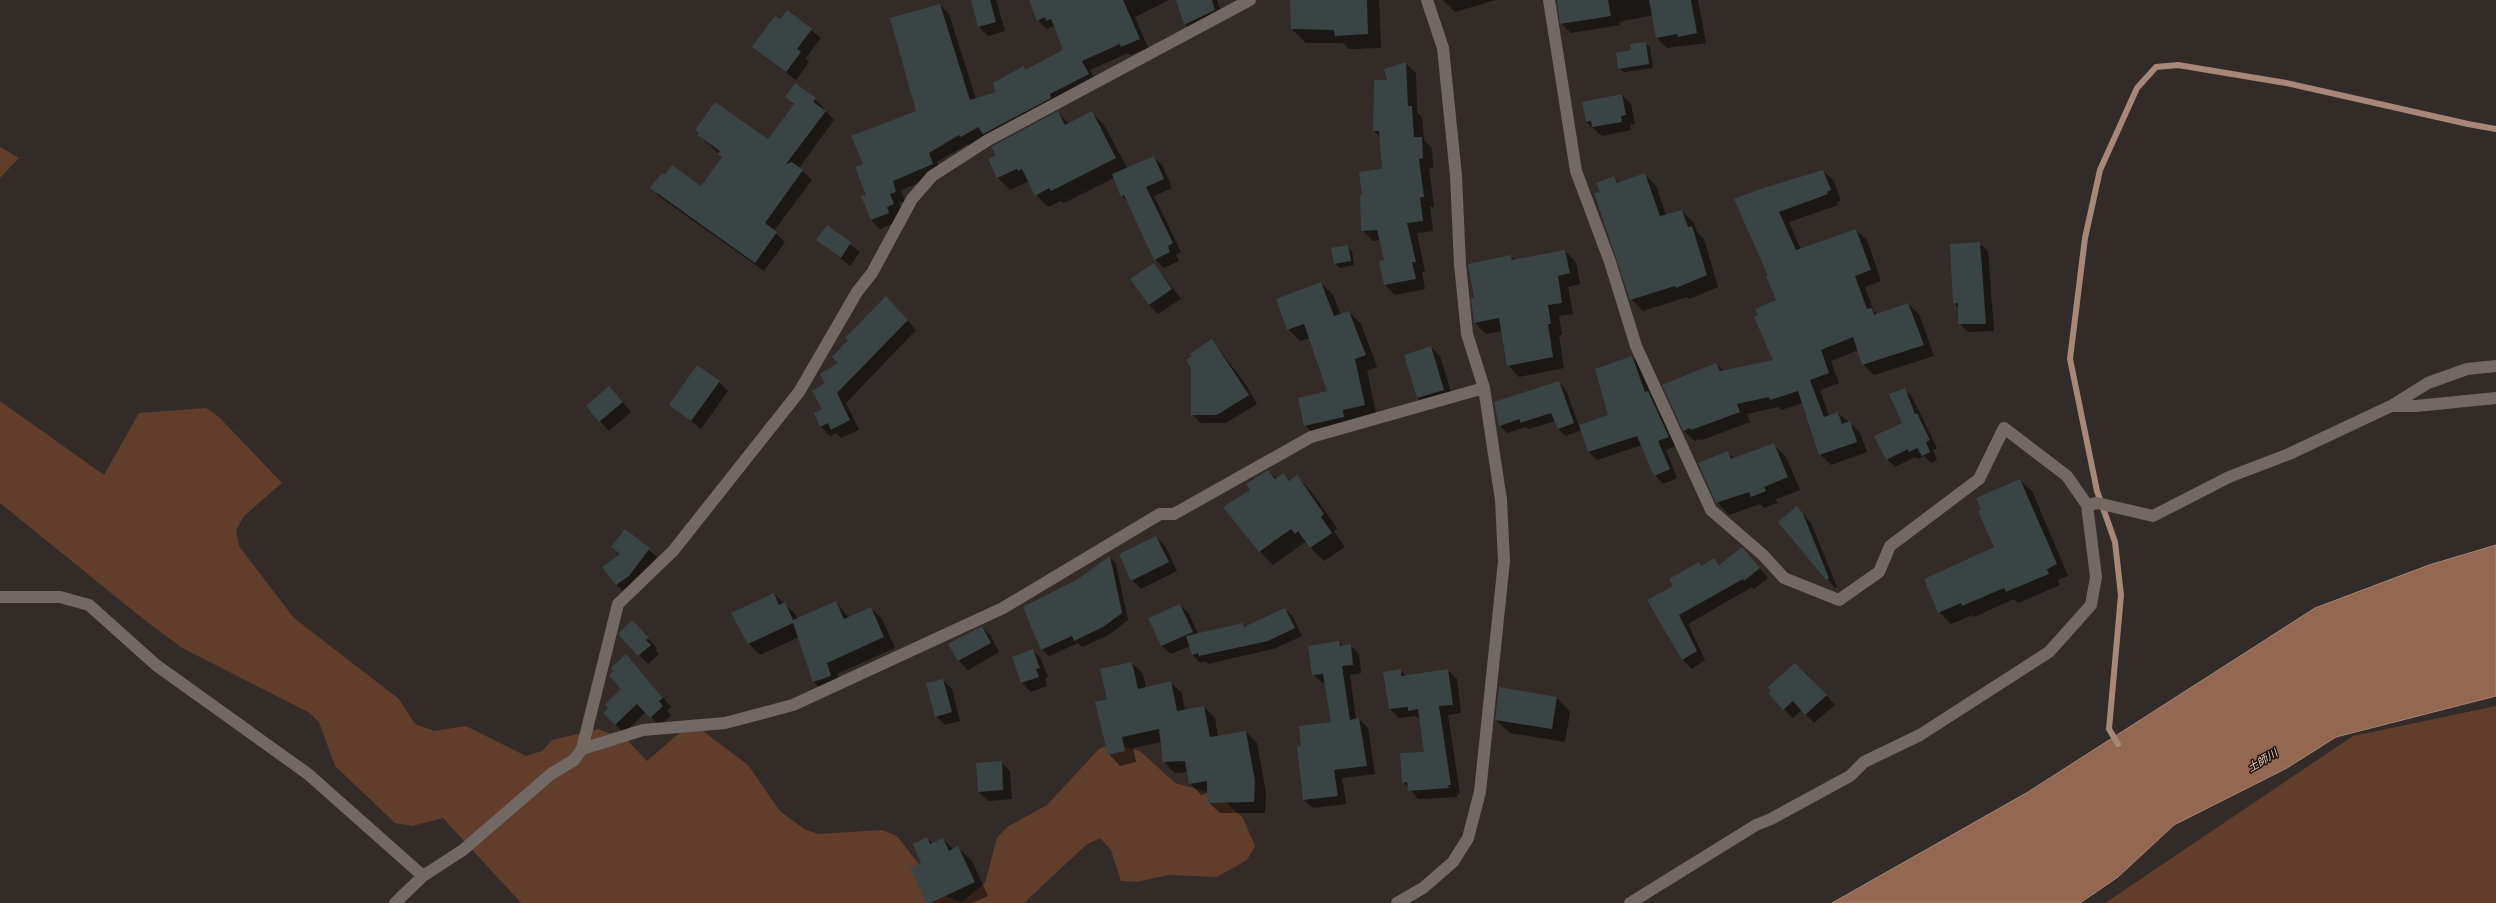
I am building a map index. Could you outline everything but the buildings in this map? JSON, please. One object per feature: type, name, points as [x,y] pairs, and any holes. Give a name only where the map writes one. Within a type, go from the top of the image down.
[{"type":"street","points":[[395,903],[423,876],[463,850],[552,774],[574,760],[582,750],[618,604],[673,551],[800,392],[917,193],[932,176],[988,140],[1250,0]]},
{"type":"street","points":[[1397,903],[1423,888],[1453,862],[1468,838],[1480,792],[1504,561],[1501,500],[1484,388],[1467,334],[1460,264],[1456,176],[1443,48],[1427,0]]},
{"type":"street","points":[[1549,0],[1576,171],[1610,262],[1636,346],[1710,510],[1763,555],[1784,578],[1839,600],[1879,572],[1890,546],[1979,479],[2004,428],[2067,476],[2087,505],[2096,577],[2091,605],[2049,652],[1920,735],[1864,762],[1850,776],[1771,819],[1756,825],[1630,903]]},
{"type":"street","points":[[2087,505],[2097,503],[2153,516],[2229,477],[2288,454],[2391,406],[2428,383],[2468,369],[2496,366]]},
{"type":"street","points":[[582,750],[643,730],[725,723],[793,705],[1003,608],[1160,514],[1174,514],[1311,437],[1484,388]]},
{"type":"street","points":[[2391,406],[2416,406],[2496,398]]},
{"type":"street","points":[[0,597],[60,597],[89,605],[156,665],[308,774],[423,876]]},
{"type":"shaded area","points":[[0,147],[19,158],[0,178]]},
{"type":"shaded area","points":[[0,401],[104,475],[139,413],[206,408],[219,417],[282,483],[244,516],[236,530],[239,546],[294,618],[399,699],[415,724],[434,731],[466,726],[526,756],[542,751],[552,740],[598,729],[626,739],[647,761],[683,730],[699,728],[748,765],[780,811],[804,829],[818,834],[882,830],[897,836],[934,884],[947,897],[961,902],[985,883],[997,838],[1007,827],[1047,805],[1099,749],[1113,744],[1140,751],[1175,783],[1219,795],[1243,818],[1255,846],[1247,860],[1217,877],[1168,875],[1136,882],[1121,881],[1111,850],[1100,838],[1086,845],[1024,903],[521,903],[443,818],[412,826],[395,823],[335,766],[319,722],[308,712],[182,648],[142,618],[0,503]]},
{"type":"shaded area","points":[[2496,706],[2496,903],[2105,903],[2353,736]]},
{"type":"water","name":"土師川","points":[[2496,545],[2496,696],[2336,737],[2287,768],[2174,825],[2118,877],[2080,903],[1832,903],[2028,792],[2315,608],[2429,565]]},
{"type":"waterway","points":[[2118,744],[2109,729],[2121,595],[2115,542],[2097,491],[2070,359],[2085,238],[2100,170],[2137,88],[2156,67],[2178,65],[2286,83],[2496,129]]}]
